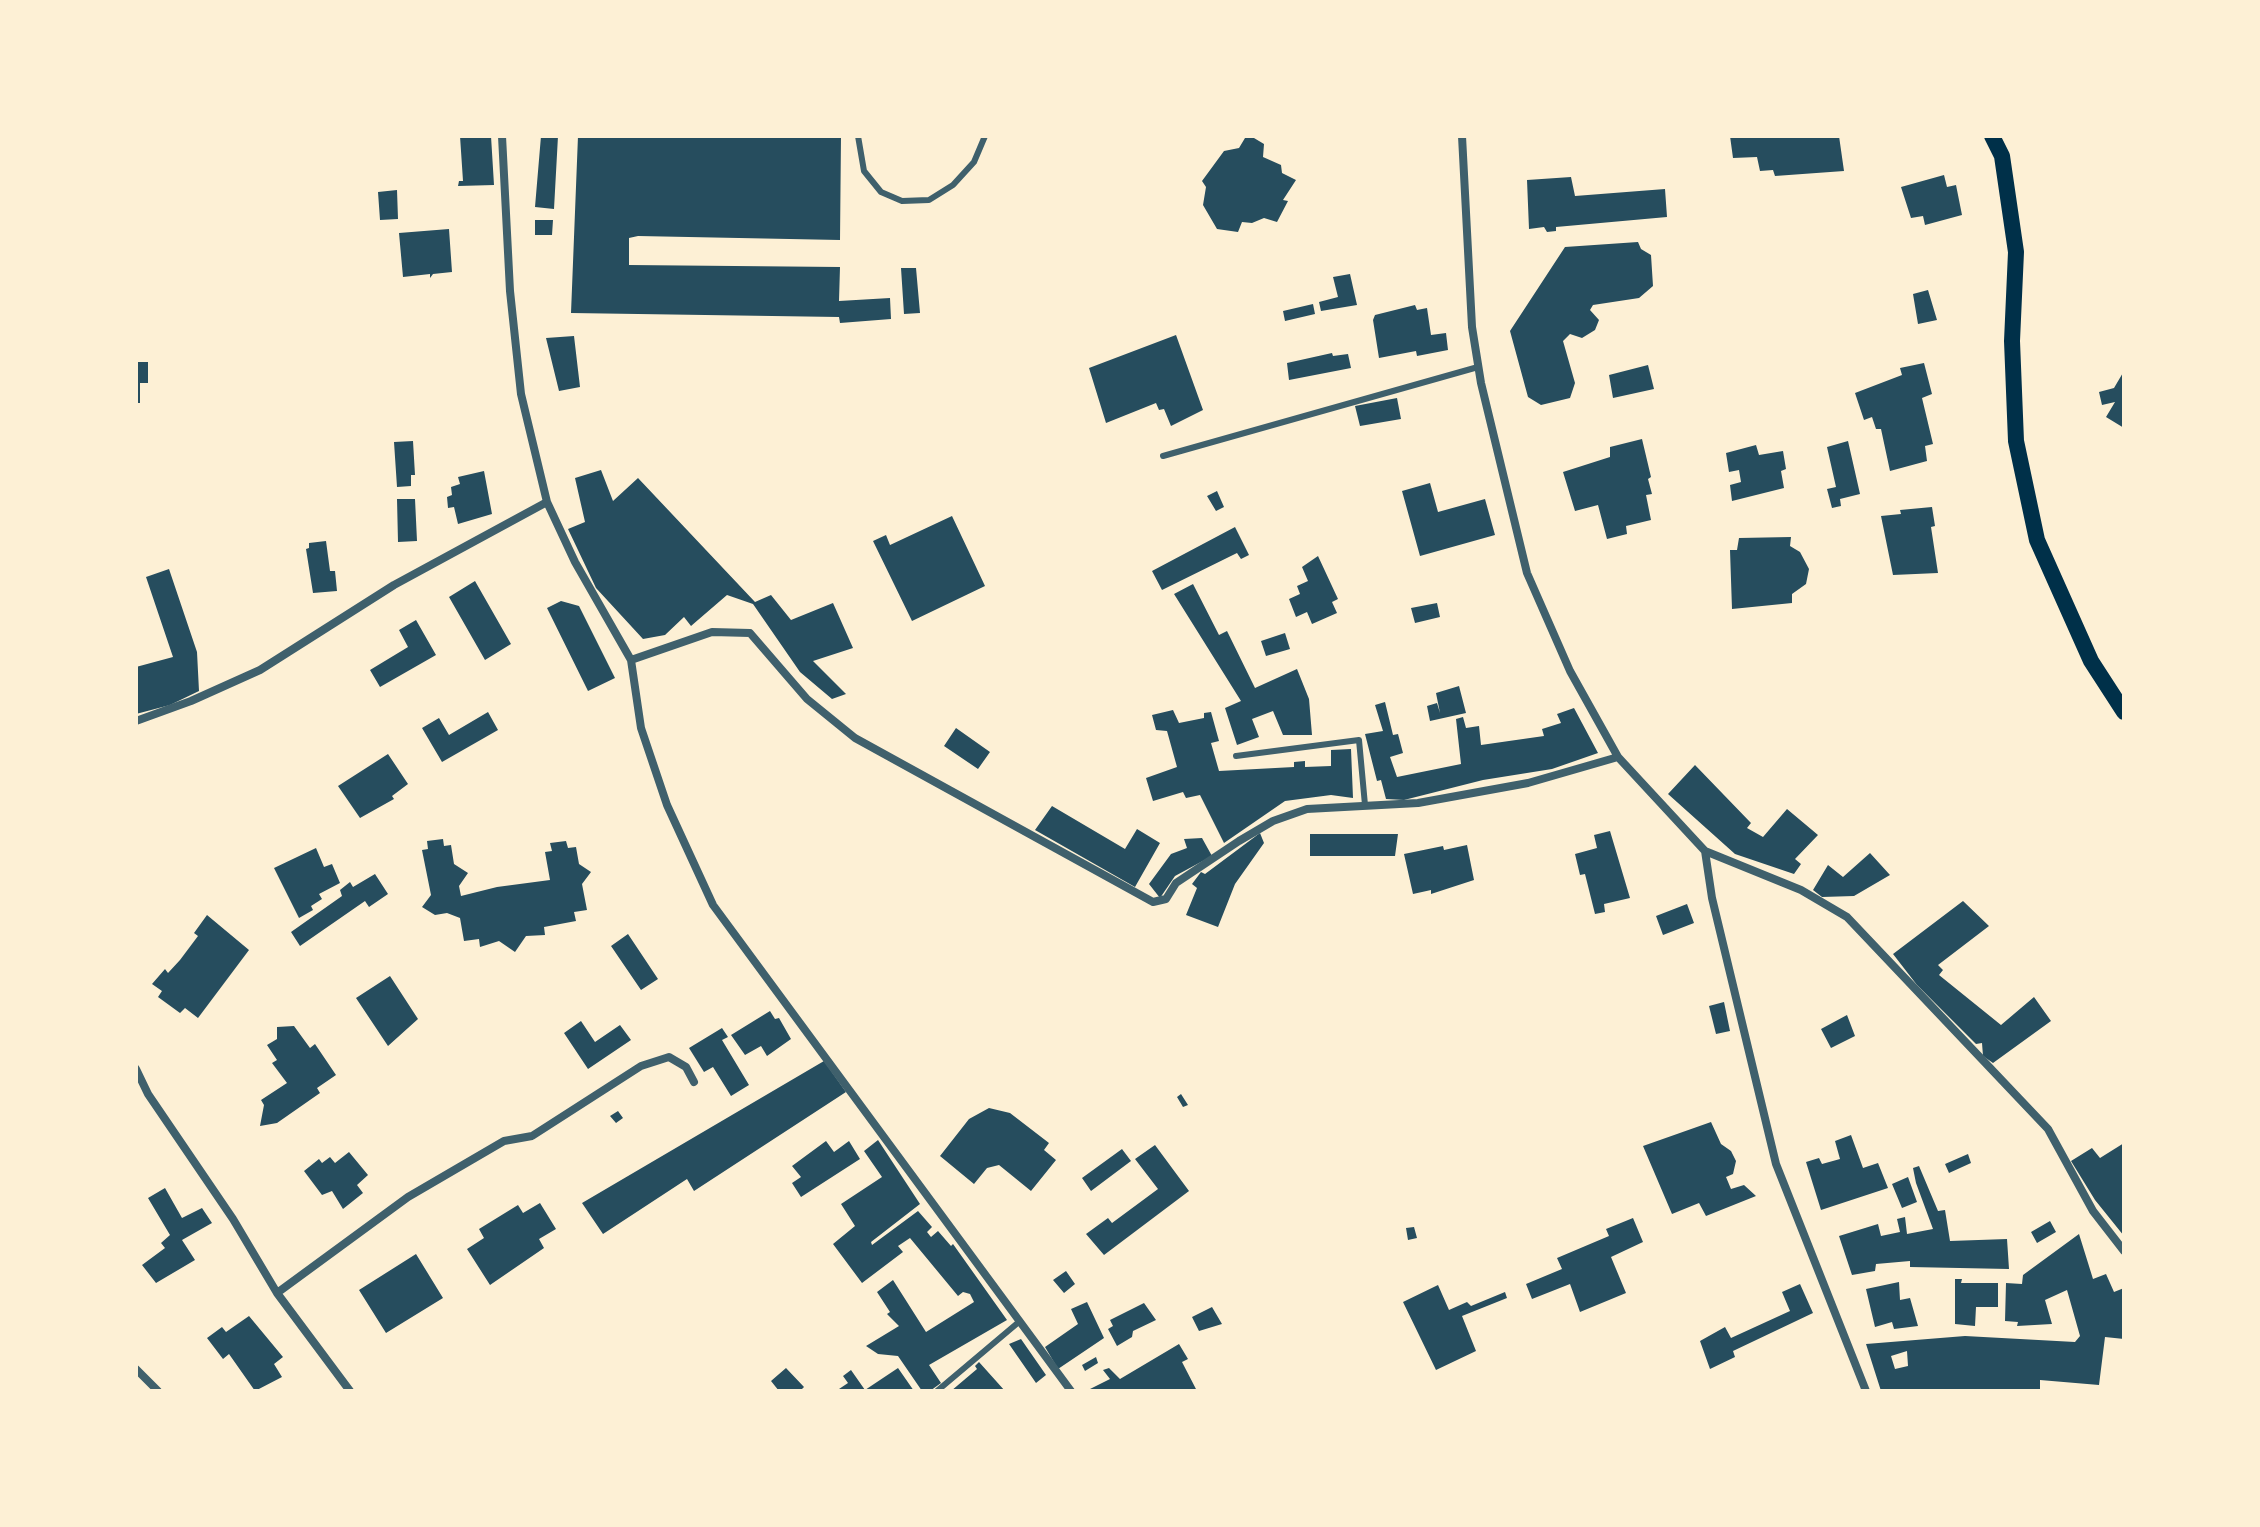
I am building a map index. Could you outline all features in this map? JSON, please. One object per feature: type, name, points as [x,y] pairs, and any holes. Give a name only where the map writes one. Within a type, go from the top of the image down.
[{"type":"main road","points":[[1992,136],[2002,156],[2016,252],[2012,341],[2016,441],[2037,540],[2091,661],[2124,712]]},
{"type":"street","points":[[502,136],[510,291],[521,394],[547,502],[575,562],[631,660],[641,728],[667,805],[713,905],[1071,1391]]},
{"type":"street","points":[[1462,136],[1467,274],[1478,367],[1527,573],[1570,671],[1618,757],[1705,851],[1801,890],[1847,917],[2048,1129],[2093,1211],[2124,1251]]},
{"type":"street","points":[[136,721],[191,701],[260,670],[394,585],[547,502]]},
{"type":"street","points":[[631,660],[712,632],[750,633],[807,699],[855,738],[1153,902],[1166,899],[1176,883],[1273,821],[1307,809],[1418,803],[1528,783],[1618,757]]},
{"type":"street","points":[[1705,851],[1712,898],[1776,1164],[1866,1391]]},
{"type":"street","points":[[277,1293],[408,1197],[504,1141],[532,1136],[641,1066],[669,1057],[686,1067],[694,1082]]},
{"type":"street","points":[[136,1069],[148,1094],[233,1219],[277,1293],[350,1391]]},
{"type":"street","points":[[136,1369],[158,1391]]},
{"type":"lane","points":[[858,136],[864,171],[881,192],[902,201],[929,200],[953,185],[974,162],[985,136]]},
{"type":"lane","points":[[1163,456],[1478,367]]},
{"type":"lane","points":[[1236,756],[1359,740],[1365,805]]},
{"type":"lane","points":[[937,1391],[1020,1321]]},
{"type":"building","points":[[460,136],[491,136],[494,185],[458,186],[459,181],[463,181]]},
{"type":"building","points":[[541,136],[558,136],[554,209],[535,207]]},
{"type":"building","points":[[578,136],[841,136],[840,240],[638,236],[629,238],[629,265],[840,267],[839,301],[890,298],[891,319],[840,323],[839,317],[571,313]]},
{"type":"building","points":[[1730,136],[1839,136],[1844,171],[1775,176],[1773,170],[1760,171],[1757,157],[1733,158]]},
{"type":"building","points":[[1245,138],[1254,138],[1264,144],[1263,157],[1281,165],[1282,173],[1296,180],[1283,200],[1288,201],[1277,222],[1264,218],[1252,223],[1242,222],[1238,232],[1217,229],[1203,205],[1206,187],[1202,181],[1224,151],[1239,148]]},
{"type":"building","points":[[1944,175],[1947,187],[1956,185],[1962,215],[1925,225],[1923,216],[1911,218],[1901,187]]},
{"type":"building","points":[[1571,177],[1575,196],[1665,189],[1667,217],[1556,227],[1556,231],[1547,232],[1544,227],[1529,229],[1527,180]]},
{"type":"building","points":[[397,190],[398,219],[380,220],[378,192]]},
{"type":"building","points":[[535,220],[553,220],[552,235],[535,235]]},
{"type":"building","points":[[449,229],[452,272],[433,274],[430,278],[430,274],[403,277],[399,233]]},
{"type":"building","points":[[1638,242],[1641,249],[1651,255],[1653,286],[1639,298],[1593,305],[1590,310],[1599,320],[1595,330],[1582,338],[1570,334],[1563,341],[1575,383],[1570,398],[1541,405],[1528,397],[1510,331],[1565,247]]},
{"type":"building","points":[[901,268],[916,268],[920,313],[904,314]]},
{"type":"building","points":[[1350,274],[1357,305],[1321,311],[1319,302],[1338,297],[1333,277]]},
{"type":"building","points":[[1928,290],[1937,320],[1918,324],[1913,294]]},
{"type":"building","points":[[1313,304],[1315,314],[1285,321],[1283,311]]},
{"type":"building","points":[[1415,305],[1417,310],[1427,308],[1431,335],[1446,333],[1448,350],[1417,356],[1416,351],[1379,358],[1373,320],[1375,315]]},
{"type":"building","points":[[1176,335],[1203,410],[1171,426],[1164,409],[1159,410],[1156,403],[1106,423],[1089,368]]},
{"type":"building","points":[[574,336],[580,387],[559,391],[546,338]]},
{"type":"building","points":[[1332,353],[1333,356],[1348,354],[1351,368],[1289,380],[1287,363]]},
{"type":"building","points":[[136,362],[148,362],[148,383],[140,383],[140,403],[136,403]]},
{"type":"building","points":[[1924,363],[1932,394],[1922,398],[1933,444],[1925,446],[1927,461],[1890,471],[1881,429],[1876,429],[1872,417],[1864,420],[1855,393],[1902,375],[1900,368]]},
{"type":"building","points":[[1648,365],[1654,389],[1613,398],[1609,375]]},
{"type":"building","points":[[2124,371],[2124,428],[2106,417],[2115,402],[2102,405],[2099,392],[2114,388]]},
{"type":"building","points":[[1397,398],[1401,419],[1360,426],[1355,406]]},
{"type":"building","points":[[1642,439],[1651,477],[1648,479],[1652,494],[1646,495],[1651,520],[1626,526],[1627,534],[1607,539],[1598,505],[1575,511],[1563,472],[1610,457],[1610,447]]},
{"type":"building","points":[[413,441],[415,475],[411,475],[411,486],[397,487],[394,442]]},
{"type":"building","points":[[1848,441],[1860,494],[1840,499],[1841,506],[1832,508],[1827,489],[1836,487],[1827,447]]},
{"type":"building","points":[[1756,445],[1759,455],[1783,451],[1786,469],[1781,471],[1784,488],[1732,501],[1730,485],[1741,482],[1739,470],[1729,472],[1726,453]]},
{"type":"building","points":[[601,470],[613,501],[638,478],[755,602],[771,595],[791,620],[833,603],[853,648],[813,661],[846,694],[832,699],[800,672],[753,604],[727,595],[691,626],[684,617],[665,635],[643,639],[596,588],[568,529],[585,522],[575,478]]},
{"type":"building","points":[[484,471],[492,514],[458,524],[454,507],[448,508],[447,497],[452,495],[451,487],[460,484],[458,477]]},
{"type":"building","points":[[1430,483],[1438,512],[1485,499],[1495,535],[1420,556],[1402,491]]},
{"type":"building","points":[[1217,491],[1224,507],[1216,511],[1207,496]]},
{"type":"building","points":[[397,499],[415,499],[417,541],[398,542]]},
{"type":"building","points":[[1932,507],[1935,526],[1931,527],[1938,573],[1893,575],[1881,516],[1901,514],[1900,510]]},
{"type":"building","points":[[952,516],[985,586],[912,621],[873,541],[886,535],[890,545]]},
{"type":"building","points":[[1235,527],[1249,555],[1241,559],[1237,553],[1162,590],[1152,571]]},
{"type":"building","points":[[1791,537],[1790,546],[1800,552],[1809,569],[1806,584],[1792,594],[1792,603],[1732,609],[1730,550],[1737,550],[1739,538]]},
{"type":"building","points":[[326,541],[330,571],[335,571],[337,591],[313,593],[306,549],[309,543]]},
{"type":"building","points":[[1318,556],[1338,599],[1332,602],[1337,613],[1312,624],[1307,612],[1296,617],[1289,599],[1300,594],[1297,586],[1308,581],[1302,567]]},
{"type":"building","points":[[169,569],[197,652],[199,691],[170,705],[136,714],[136,667],[173,657],[146,577]]},
{"type":"building","points":[[475,581],[511,644],[485,660],[449,597]]},
{"type":"building","points":[[1193,584],[1219,635],[1227,631],[1255,688],[1297,669],[1309,699],[1312,735],[1283,735],[1273,711],[1252,719],[1259,737],[1237,745],[1225,708],[1241,701],[1174,594]]},
{"type":"building","points":[[561,601],[579,606],[615,678],[588,691],[547,608]]},
{"type":"building","points":[[1437,603],[1440,617],[1415,623],[1411,608]]},
{"type":"building","points":[[416,620],[436,655],[380,687],[370,670],[408,647],[399,630]]},
{"type":"building","points":[[1285,633],[1290,649],[1266,656],[1261,641]]},
{"type":"building","points":[[1459,686],[1466,713],[1430,721],[1427,706],[1437,703],[1440,713],[1436,693]]},
{"type":"building","points":[[1385,702],[1393,735],[1398,734],[1403,753],[1390,757],[1397,777],[1461,764],[1456,719],[1463,717],[1466,728],[1479,726],[1481,745],[1544,736],[1542,729],[1561,723],[1557,714],[1574,708],[1598,753],[1552,769],[1483,780],[1404,800],[1386,799],[1381,780],[1377,781],[1365,734],[1383,731],[1375,705]]},
{"type":"building","points":[[1173,710],[1179,723],[1204,718],[1204,713],[1211,712],[1219,741],[1211,743],[1219,771],[1294,767],[1294,762],[1305,761],[1305,767],[1331,766],[1331,750],[1351,749],[1353,798],[1331,795],[1285,801],[1224,843],[1200,795],[1186,798],[1183,792],[1153,801],[1146,778],[1177,767],[1167,731],[1156,730],[1152,715]]},
{"type":"building","points":[[488,712],[498,730],[442,762],[422,728],[439,718],[449,735]]},
{"type":"building","points":[[956,728],[990,752],[978,769],[944,746]]},
{"type":"building","points":[[388,754],[408,784],[392,796],[394,799],[360,818],[338,786]]},
{"type":"building","points":[[1695,765],[1751,823],[1747,828],[1763,837],[1787,809],[1818,835],[1795,859],[1801,864],[1794,874],[1735,854],[1668,794]]},
{"type":"building","points":[[1052,806],[1125,849],[1137,829],[1160,843],[1135,887],[1035,830]]},
{"type":"building","points":[[1610,831],[1630,898],[1604,904],[1605,912],[1595,914],[1585,874],[1580,875],[1575,854],[1597,848],[1594,835]]},
{"type":"building","points":[[1260,833],[1264,843],[1235,884],[1218,927],[1186,915],[1197,888],[1192,884],[1201,872],[1205,874]]},
{"type":"building","points":[[1310,834],[1398,834],[1395,856],[1310,856]]},
{"type":"building","points":[[1202,838],[1212,856],[1175,876],[1160,898],[1149,884],[1171,854],[1187,848],[1184,839]]},
{"type":"building","points":[[443,839],[444,846],[451,845],[454,864],[468,873],[459,886],[461,896],[497,887],[550,880],[545,852],[552,851],[550,843],[566,841],[568,848],[576,847],[579,864],[591,872],[582,884],[587,910],[574,912],[576,921],[544,927],[545,935],[526,936],[515,952],[499,941],[480,947],[479,939],[464,941],[460,918],[447,913],[435,915],[422,907],[431,895],[422,850],[428,849],[427,841]]},
{"type":"building","points":[[1467,845],[1474,880],[1431,894],[1431,890],[1413,894],[1404,854],[1443,846],[1444,850]]},
{"type":"building","points":[[316,848],[324,867],[332,864],[340,883],[319,894],[322,899],[311,906],[313,910],[299,918],[274,868]]},
{"type":"building","points":[[1870,853],[1890,875],[1854,896],[1822,897],[1813,890],[1828,865],[1843,877]]},
{"type":"building","points":[[375,874],[388,894],[369,907],[365,901],[300,946],[291,932],[342,896],[340,890],[350,882],[353,887]]},
{"type":"building","points":[[1963,901],[1989,926],[1938,965],[1943,970],[1939,975],[2001,1025],[2034,997],[2051,1021],[1993,1063],[1983,1056],[1982,1043],[1976,1044],[1917,985],[1893,954]]},
{"type":"building","points":[[1687,904],[1694,923],[1663,935],[1656,916]]},
{"type":"building","points":[[207,915],[249,950],[198,1018],[185,1008],[180,1013],[158,997],[162,991],[152,984],[165,969],[168,973],[180,960],[198,936],[194,933]]},
{"type":"building","points":[[628,934],[658,979],[641,990],[611,946]]},
{"type":"building","points":[[390,976],[418,1019],[388,1046],[356,998]]},
{"type":"building","points":[[1724,1002],[1730,1031],[1716,1034],[1709,1006]]},
{"type":"building","points":[[770,1011],[775,1019],[779,1018],[791,1039],[767,1056],[761,1046],[745,1055],[731,1035]]},
{"type":"building","points":[[1847,1015],[1855,1036],[1831,1048],[1821,1029]]},
{"type":"building","points":[[581,1021],[595,1042],[620,1025],[631,1040],[588,1069],[564,1033]]},
{"type":"building","points":[[294,1026],[310,1048],[315,1044],[336,1075],[317,1088],[320,1093],[277,1123],[260,1126],[264,1105],[261,1100],[287,1083],[272,1063],[277,1060],[267,1045],[277,1039],[277,1027]]},
{"type":"building","points":[[722,1028],[728,1037],[722,1040],[749,1085],[731,1096],[713,1067],[704,1072],[689,1048]]},
{"type":"building","points":[[824,1061],[846,1092],[694,1191],[687,1179],[603,1234],[582,1203]]},
{"type":"building","points":[[1181,1094],[1188,1105],[1183,1107],[1177,1097]]},
{"type":"building","points":[[989,1108],[1010,1113],[1049,1143],[1044,1150],[1056,1160],[1031,1191],[999,1165],[987,1168],[974,1184],[940,1156],[969,1119]]},
{"type":"building","points":[[618,1111],[623,1118],[616,1123],[610,1116]]},
{"type":"building","points":[[1711,1122],[1721,1144],[1731,1151],[1736,1161],[1733,1174],[1726,1177],[1731,1189],[1744,1185],[1756,1196],[1706,1216],[1699,1203],[1672,1214],[1643,1146]]},
{"type":"building","points":[[1851,1135],[1863,1168],[1878,1163],[1888,1188],[1821,1210],[1806,1162],[1819,1158],[1822,1164],[1840,1159],[1835,1141]]},
{"type":"building","points":[[878,1140],[920,1204],[871,1242],[872,1245],[918,1211],[932,1227],[927,1232],[931,1237],[938,1231],[951,1246],[953,1244],[1007,1320],[929,1365],[941,1383],[930,1391],[922,1391],[898,1356],[878,1354],[866,1346],[899,1326],[887,1314],[890,1312],[877,1292],[893,1280],[926,1332],[974,1302],[970,1294],[963,1292],[958,1296],[910,1238],[898,1246],[903,1252],[862,1283],[833,1244],[855,1226],[841,1204],[882,1177],[864,1151]]},
{"type":"building","points":[[826,1141],[834,1152],[849,1141],[860,1159],[801,1197],[792,1183],[801,1177],[792,1166]]},
{"type":"building","points":[[2124,1143],[2124,1236],[2095,1200],[2071,1161],[2092,1148],[2100,1158]]},
{"type":"building","points":[[1155,1145],[1189,1191],[1104,1255],[1086,1234],[1108,1218],[1112,1223],[1158,1189],[1135,1159]]},
{"type":"building","points":[[1122,1149],[1131,1161],[1091,1191],[1082,1178]]},
{"type":"building","points":[[349,1152],[368,1175],[357,1185],[363,1193],[343,1209],[332,1191],[322,1195],[304,1171],[319,1159],[322,1163],[330,1157],[335,1163]]},
{"type":"building","points":[[1968,1154],[1971,1163],[1949,1173],[1945,1164]]},
{"type":"building","points":[[1919,1166],[1938,1211],[1945,1210],[1950,1241],[2007,1239],[2009,1269],[1910,1267],[1910,1261],[1876,1264],[1875,1271],[1852,1275],[1839,1236],[1878,1224],[1881,1236],[1900,1232],[1897,1219],[1905,1217],[1907,1234],[1933,1229],[1916,1183],[1913,1168]]},
{"type":"building","points":[[1908,1177],[1917,1202],[1902,1208],[1892,1184]]},
{"type":"building","points":[[165,1188],[182,1218],[202,1208],[212,1223],[182,1240],[195,1260],[156,1283],[142,1265],[165,1248],[161,1243],[170,1235],[148,1198]]},
{"type":"building","points":[[540,1203],[556,1229],[539,1239],[544,1248],[490,1285],[467,1249],[484,1238],[479,1229],[518,1205],[523,1213]]},
{"type":"building","points":[[1633,1218],[1643,1242],[1611,1257],[1626,1293],[1580,1312],[1570,1284],[1532,1299],[1526,1284],[1562,1269],[1557,1258],[1609,1236],[1606,1229]]},
{"type":"building","points":[[2050,1221],[2056,1232],[2037,1243],[2031,1232]]},
{"type":"building","points":[[1414,1227],[1417,1238],[1408,1240],[1406,1228]]},
{"type":"building","points":[[2079,1234],[2093,1279],[2106,1274],[2114,1292],[2124,1288],[2124,1339],[2105,1337],[2099,1385],[2040,1380],[2040,1391],[1881,1391],[1866,1344],[1965,1336],[2075,1342],[2080,1336],[2067,1290],[2045,1300],[2052,1324],[2017,1326],[2018,1322],[2005,1321],[2006,1283],[2022,1284],[2023,1275]],"holes":[[[1907,1351],[1908,1366],[1895,1369],[1891,1356]]]},
{"type":"building","points":[[416,1254],[443,1298],[386,1333],[359,1290]]},
{"type":"building","points":[[1066,1271],[1075,1284],[1064,1293],[1053,1280]]},
{"type":"building","points":[[1955,1279],[1962,1279],[1961,1283],[1998,1283],[1998,1307],[1976,1307],[1975,1326],[1955,1324]]},
{"type":"building","points":[[1899,1282],[1900,1300],[1910,1298],[1918,1326],[1894,1329],[1892,1322],[1875,1327],[1866,1289]]},
{"type":"building","points":[[1800,1284],[1813,1313],[1733,1351],[1735,1357],[1710,1369],[1700,1341],[1725,1327],[1731,1338],[1790,1311],[1782,1292]]},
{"type":"building","points":[[1438,1285],[1449,1310],[1467,1302],[1471,1306],[1505,1292],[1507,1298],[1462,1316],[1476,1351],[1436,1370],[1403,1302]]},
{"type":"building","points":[[1087,1302],[1104,1338],[1058,1369],[1045,1347],[1078,1324],[1071,1309]]},
{"type":"building","points":[[1144,1303],[1156,1320],[1133,1331],[1132,1337],[1117,1346],[1108,1329],[1113,1326],[1110,1320]]},
{"type":"building","points":[[1212,1307],[1222,1324],[1199,1331],[1192,1317]]},
{"type":"building","points":[[249,1316],[283,1357],[274,1364],[282,1377],[255,1391],[229,1354],[223,1359],[207,1338],[222,1327],[226,1332]]},
{"type":"building","points":[[1021,1339],[1046,1375],[1036,1383],[1009,1344]]},
{"type":"building","points":[[1179,1344],[1188,1359],[1182,1362],[1197,1391],[1086,1391],[1110,1379],[1103,1370],[1109,1368],[1120,1379]]},
{"type":"building","points":[[1096,1357],[1098,1363],[1085,1371],[1082,1365]]},
{"type":"building","points":[[979,1362],[1005,1391],[951,1391],[977,1369],[975,1366]]},
{"type":"building","points":[[786,1368],[804,1387],[800,1391],[779,1391],[771,1381]]},
{"type":"building","points":[[898,1368],[914,1391],[836,1391],[848,1383],[843,1376],[851,1370],[865,1390]]}]
